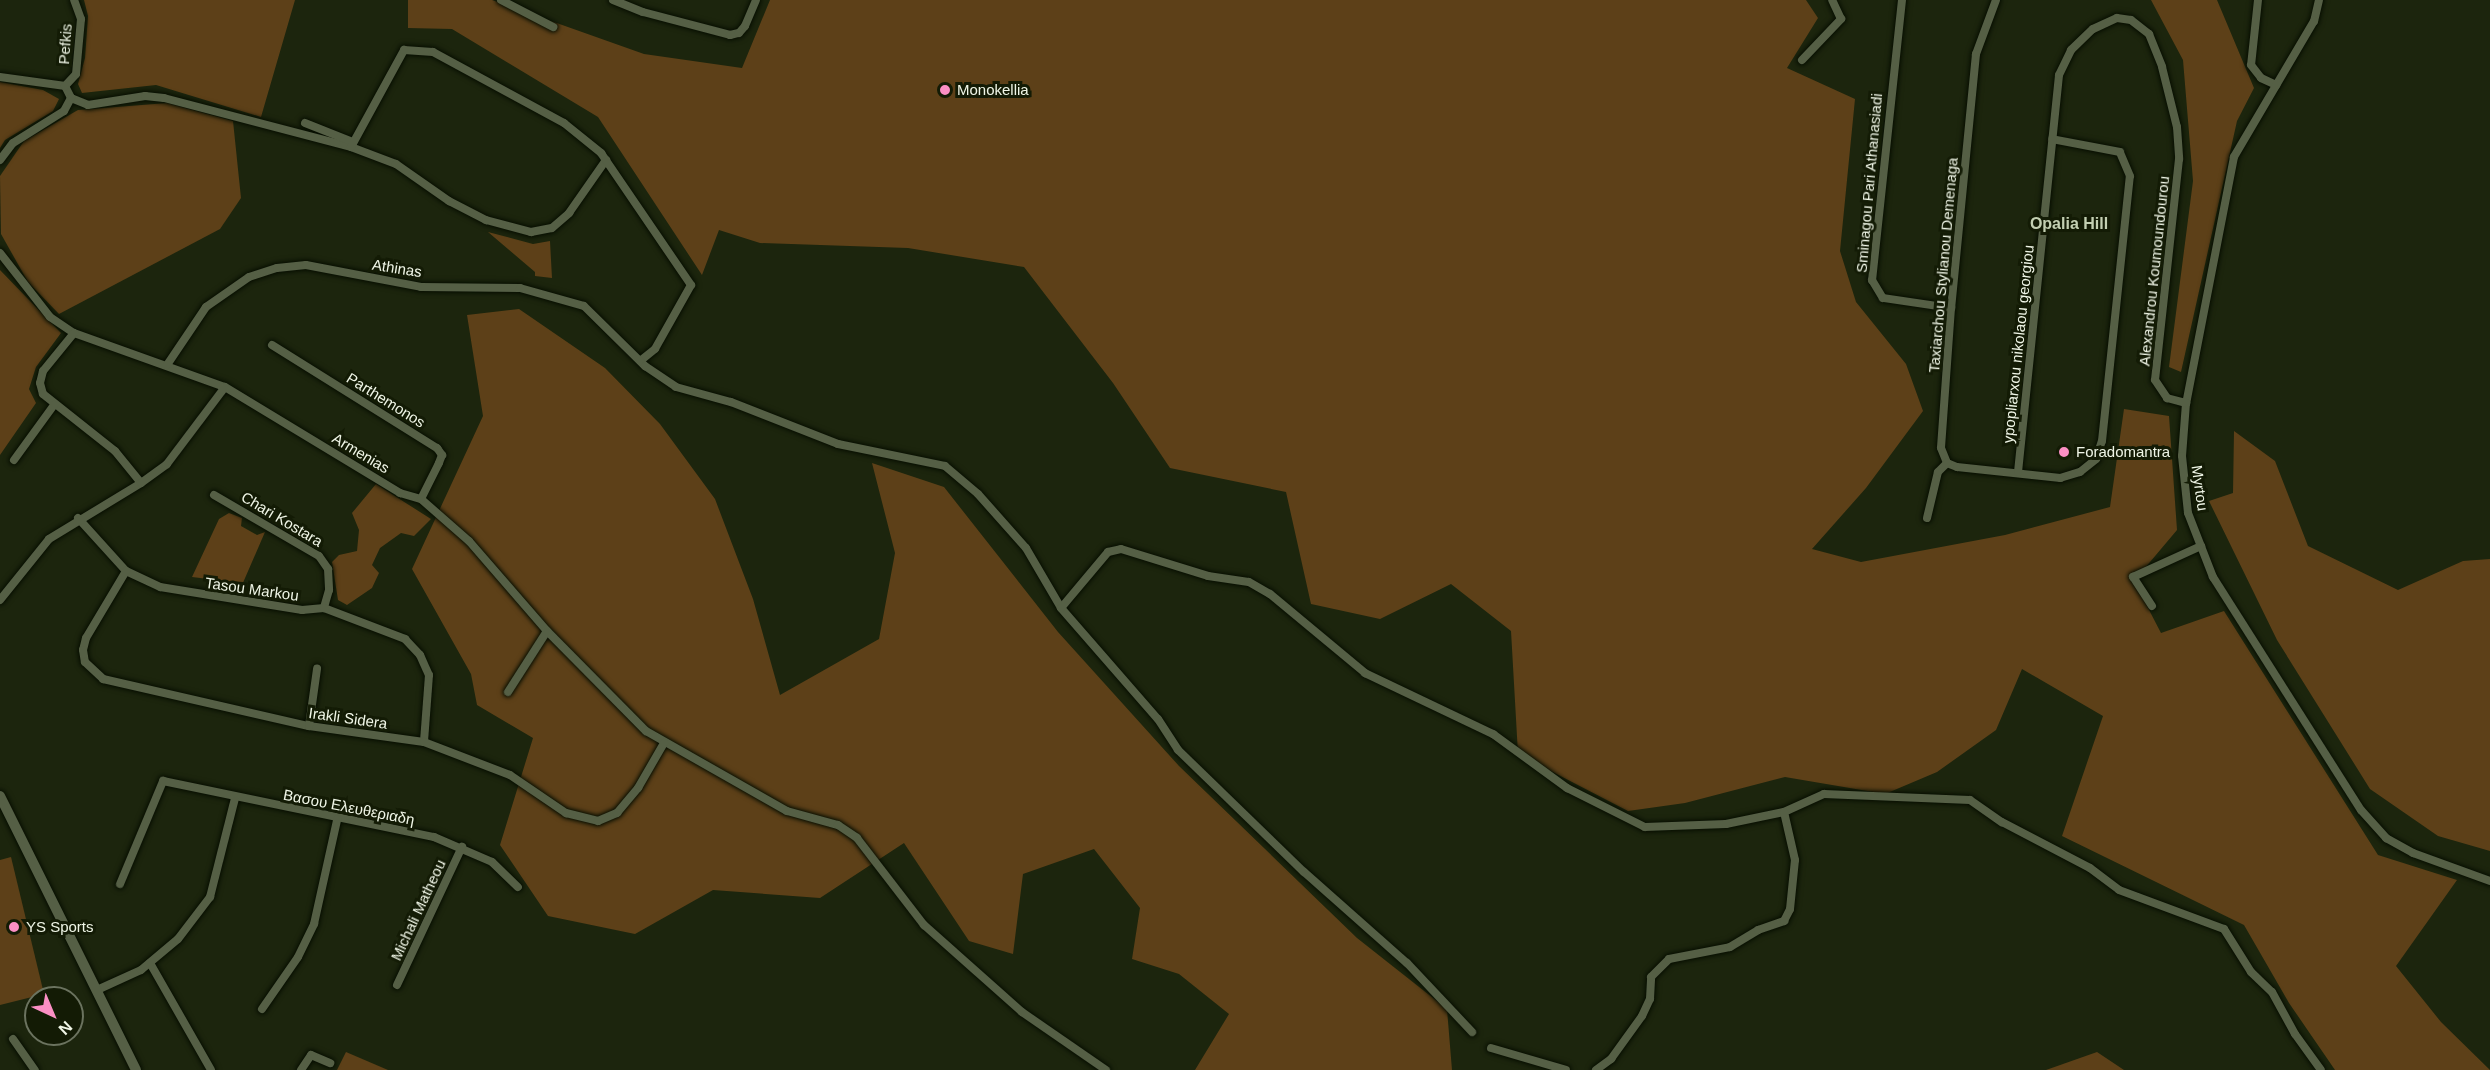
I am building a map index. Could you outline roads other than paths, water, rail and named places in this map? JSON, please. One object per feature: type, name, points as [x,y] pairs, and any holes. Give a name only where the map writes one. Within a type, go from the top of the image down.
[{"type":"street","name":"Pefkis","points":[[65,86],[76,74],[81,19],[74,0]]},
{"type":"street","points":[[501,0],[554,27]]},
{"type":"street","points":[[613,0],[643,12],[730,35],[739,33],[745,26],[756,0]]},
{"type":"street","points":[[1802,60],[1841,19],[1832,0]]},
{"type":"street","name":"Sminagou Pari Athanasiadi","points":[[1902,0],[1872,280],[1883,298],[1951,308]]},
{"type":"street","name":"Taxiarchou Stylianou Demenaga","points":[[1947,463],[1941,448],[1951,308],[1976,54],[1996,0]]},
{"type":"street","points":[[2258,0],[2251,65],[2261,78],[2276,85]]},
{"type":"street","name":"Myrtou","points":[[2319,0],[2314,21],[2234,157],[2186,404],[2182,456],[2188,513],[2212,577],[2361,810],[2386,838],[2413,853],[2490,881]]},
{"type":"street","name":"ypopliarxou nikolaou georgiou","points":[[2018,472],[2059,75],[2071,50],[2093,29],[2117,18],[2131,20],[2149,34],[2162,67],[2177,127],[2179,159]]},
{"type":"street","points":[[352,144],[404,50],[433,52],[564,123],[606,160],[692,285],[656,349],[640,361]]},
{"type":"street","points":[[0,77],[65,86],[71,98],[88,105],[145,96],[164,98],[352,144]]},
{"type":"street","points":[[0,160],[13,143],[64,111],[71,98]]},
{"type":"street","points":[[305,123],[396,164],[449,201],[486,219],[531,232],[552,228],[569,213],[606,160]]},
{"type":"street","points":[[1927,518],[1938,472],[1947,463],[2060,477],[2080,472],[2096,459],[2102,441],[2130,176],[2120,152],[2052,139]]},
{"type":"street","name":"Alexandrou Koumoundourou","points":[[2179,159],[2156,380],[2167,398],[2186,404]]},
{"type":"street","name":"Armenias","points":[[0,253],[50,317],[74,333],[225,387],[400,493],[421,499],[469,541],[547,631],[634,719],[664,743],[725,773],[787,811],[838,825],[857,838],[940,940],[1022,1012],[1106,1070]]},
{"type":"street","name":"Athinas","points":[[167,365],[192,325],[223,293],[249,277],[277,268],[306,265],[422,287],[540,291],[584,306],[640,361],[676,387],[731,402],[784,426],[838,444],[945,466],[978,494],[1026,548],[1061,609],[1158,719],[1178,750],[1305,872],[1407,963],[1472,1032]]},
{"type":"street","points":[[74,333],[43,371],[40,383],[43,394],[115,452],[141,483]]},
{"type":"street","name":"Parthemonos","points":[[272,345],[437,448],[442,455],[421,499]]},
{"type":"street","points":[[0,600],[49,539],[78,518],[141,483],[189,439],[225,387]]},
{"type":"street","points":[[14,459],[54,405]]},
{"type":"street","name":"Chari Kostara","points":[[214,495],[319,556],[328,569],[329,590],[324,608]]},
{"type":"street","name":"Tasou Markou","points":[[78,518],[126,571],[160,587],[302,610],[324,608],[405,639],[420,655],[429,675],[424,742]]},
{"type":"street","points":[[2152,606],[2133,576],[2201,546]]},
{"type":"street","points":[[1061,609],[1108,552],[1121,549],[1209,576],[1250,582],[1270,594],[1365,672],[1493,734],[1567,788],[1645,827],[1726,824],[1784,812],[1824,794],[1970,800],[2002,822],[2090,868],[2119,890],[2224,929],[2251,972],[2272,992],[2295,1034],[2321,1070]]},
{"type":"street","name":"Irakli Sidera","points":[[126,571],[86,638],[85,662],[93,673],[103,679],[210,707],[309,726],[424,742],[510,775],[566,813],[598,822],[616,813],[638,788],[664,743]]},
{"type":"street","points":[[508,692],[547,631]]},
{"type":"street","points":[[309,726],[317,669]]},
{"type":"street","name":"Βασου Ελευθεριαδη","points":[[120,884],[163,781],[337,820],[389,827],[462,847],[492,862],[518,886]]},
{"type":"street","points":[[0,796],[97,990],[133,1069]]},
{"type":"street","points":[[97,990],[150,963],[178,939],[210,897],[235,798]]},
{"type":"street","points":[[1596,1070],[1611,1059],[1642,1016],[1650,999],[1651,977],[1669,959],[1730,947],[1758,930],[1784,921],[1790,909],[1795,860],[1784,812]]},
{"type":"street","points":[[262,1009],[298,957],[314,924],[337,820]]},
{"type":"street","name":"Michali Matheou","points":[[397,985],[462,847]]},
{"type":"street","points":[[150,963],[211,1070]]},
{"type":"street","points":[[13,1039],[35,1070]]},
{"type":"street","points":[[1491,1048],[1566,1070]]},
{"type":"street","points":[[301,1070],[311,1055],[330,1063]]},
{"type":"place","name":"Monokellia","points":[[945,90]]},
{"type":"place","name":"Foradomantra","points":[[2064,452]]},
{"type":"place","name":"YS Sports","points":[[14,927]]},
{"type":"district","name":"Opalia Hill","points":[[2069,224]]}]
